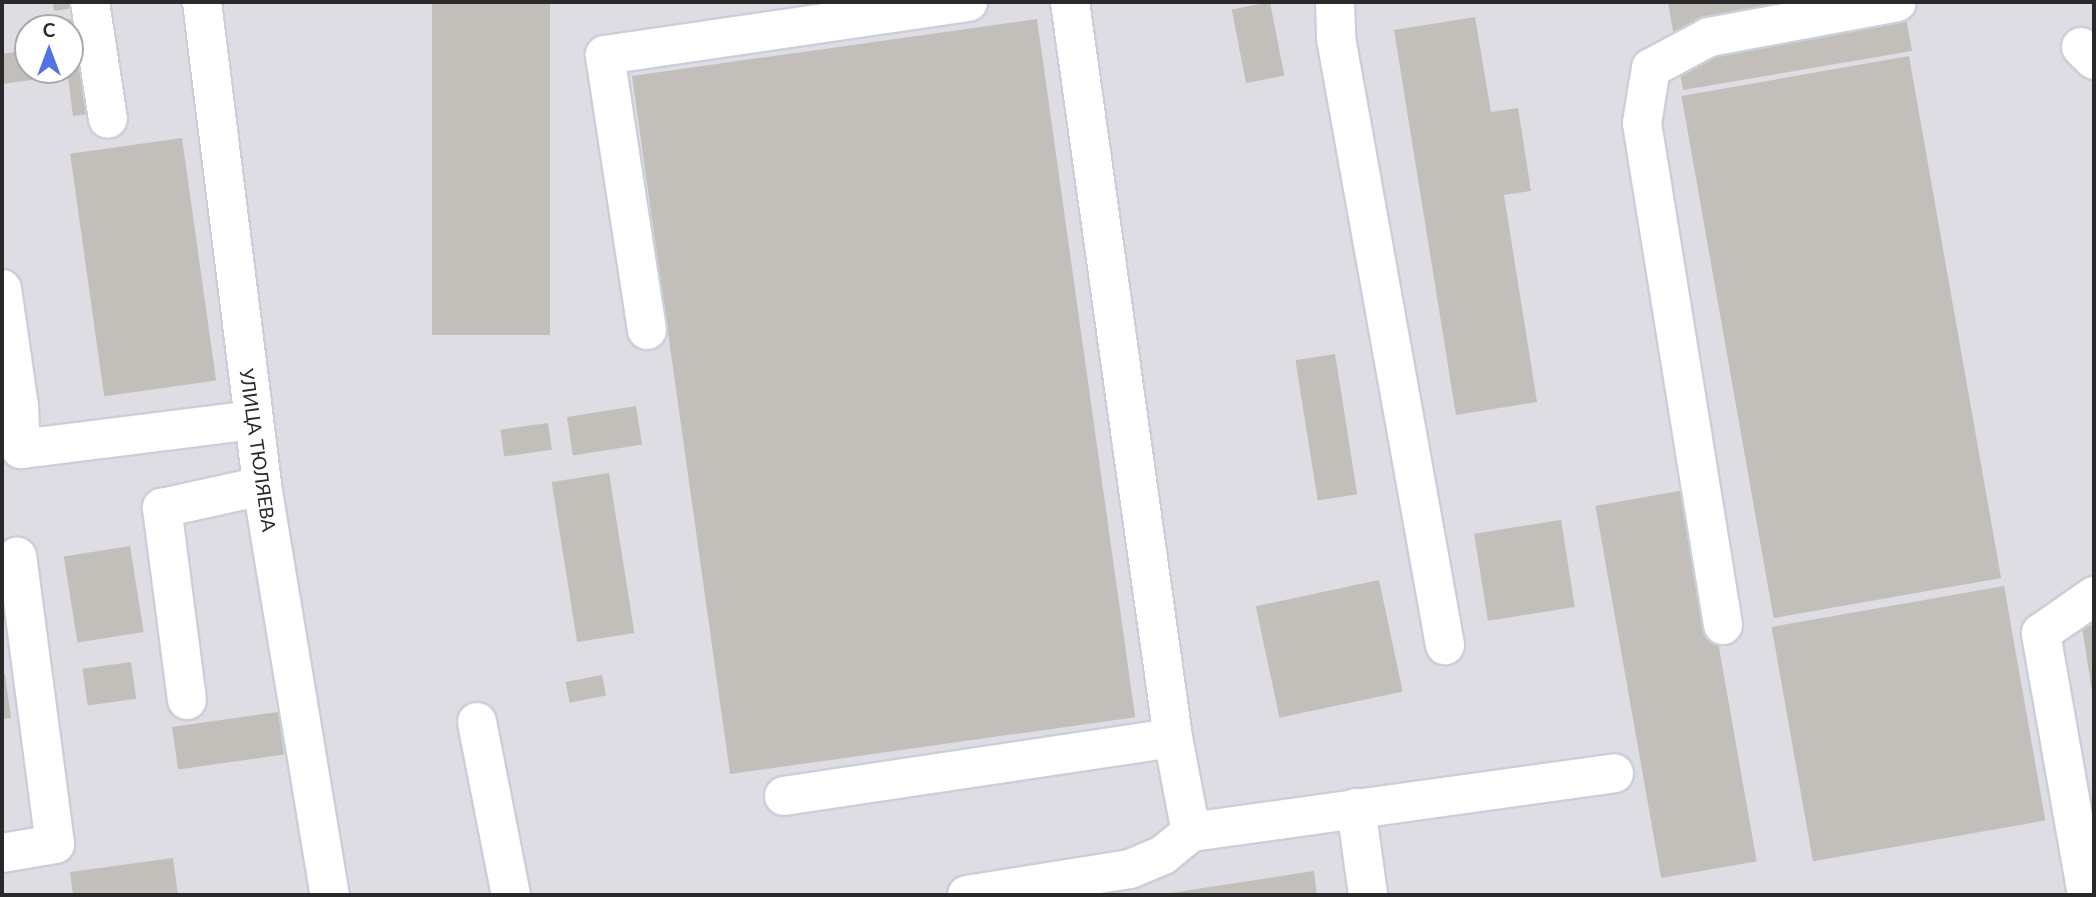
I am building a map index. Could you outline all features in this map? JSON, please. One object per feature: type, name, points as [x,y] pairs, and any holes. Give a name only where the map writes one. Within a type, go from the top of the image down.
[{"type":"street","points":[[90,2],[108,120]]},
{"type":"street","name":"УЛИЦА ТЮЛЯЕВА","points":[[202,2],[262,486],[330,895]]},
{"type":"street","points":[[647,330],[605,55],[968,2]]},
{"type":"street","points":[[1070,2],[1173,738],[1191,832]]},
{"type":"street","points":[[1335,2],[1336,38],[1445,645]]},
{"type":"street","points":[[1723,625],[1642,123],[1651,68],[1709,37],[1897,2]]},
{"type":"street","points":[[2,289],[10,409],[20,449],[253,420]]},
{"type":"street","points":[[187,700],[162,508],[262,486]]},
{"type":"street","points":[[2,853],[55,844],[16,557]]},
{"type":"street","points":[[2087,895],[2041,633],[2094,596]]},
{"type":"street","points":[[477,722],[511,895]]},
{"type":"street","points":[[784,796],[1173,738]]},
{"type":"street","points":[[967,895],[1130,869],[1163,855],[1191,832],[1614,773]]},
{"type":"street","points":[[1356,808],[1368,895]]},
{"type":"shaded area","points":[[2,2],[2094,2],[2094,895],[2,895]]},
{"type":"building","points":[[53,2],[74,2],[75,8],[54,11]]},
{"type":"building","points":[[432,2],[550,2],[550,335],[432,335]]},
{"type":"building","points":[[1270,2],[1284,76],[1246,83],[1232,9]]},
{"type":"building","points":[[1668,2],[1903,2],[1912,51],[1683,90]]},
{"type":"building","points":[[84,17],[97,113],[73,116],[69,84],[84,84]]},
{"type":"building","points":[[1475,17],[1491,112],[1518,108],[1531,191],[1504,195],[1537,402],[1456,415],[1394,30]]},
{"type":"building","points":[[1037,19],[1135,717],[730,774],[632,76]]},
{"type":"building","points":[[14,52],[14,82],[2,84],[2,54]]},
{"type":"building","points":[[1909,56],[2001,578],[1774,618],[1682,96]]},
{"type":"building","points":[[182,138],[216,381],[104,396],[70,154]]},
{"type":"building","points":[[1335,354],[1357,494],[1318,501],[1295,360]]},
{"type":"building","points":[[636,406],[642,445],[573,455],[567,417]]},
{"type":"building","points":[[548,423],[552,450],[504,456],[500,430]]},
{"type":"building","points":[[609,473],[634,633],[577,642],[552,482]]},
{"type":"building","points":[[1691,489],[1757,861],[1661,878],[1595,506]]},
{"type":"building","points":[[1561,520],[1575,607],[1488,621],[1474,534]]},
{"type":"building","points":[[130,546],[144,632],[77,642],[64,556]]},
{"type":"building","points":[[1379,580],[1403,692],[1279,718],[1256,606]]},
{"type":"building","points":[[2004,586],[2045,820],[1813,861],[1772,627]]},
{"type":"building","points":[[2094,625],[2094,698],[2093,698],[2082,627]]},
{"type":"building","points":[[131,662],[136,699],[88,705],[82,669]]},
{"type":"building","points":[[5,674],[11,718],[2,719],[2,675]]},
{"type":"building","points":[[602,675],[606,696],[570,703],[566,682]]},
{"type":"building","points":[[278,712],[284,755],[178,769],[172,727]]},
{"type":"building","points":[[173,858],[178,895],[73,895],[70,872]]},
{"type":"building","points":[[1314,871],[1317,895],[1164,895],[1164,894]]}]
